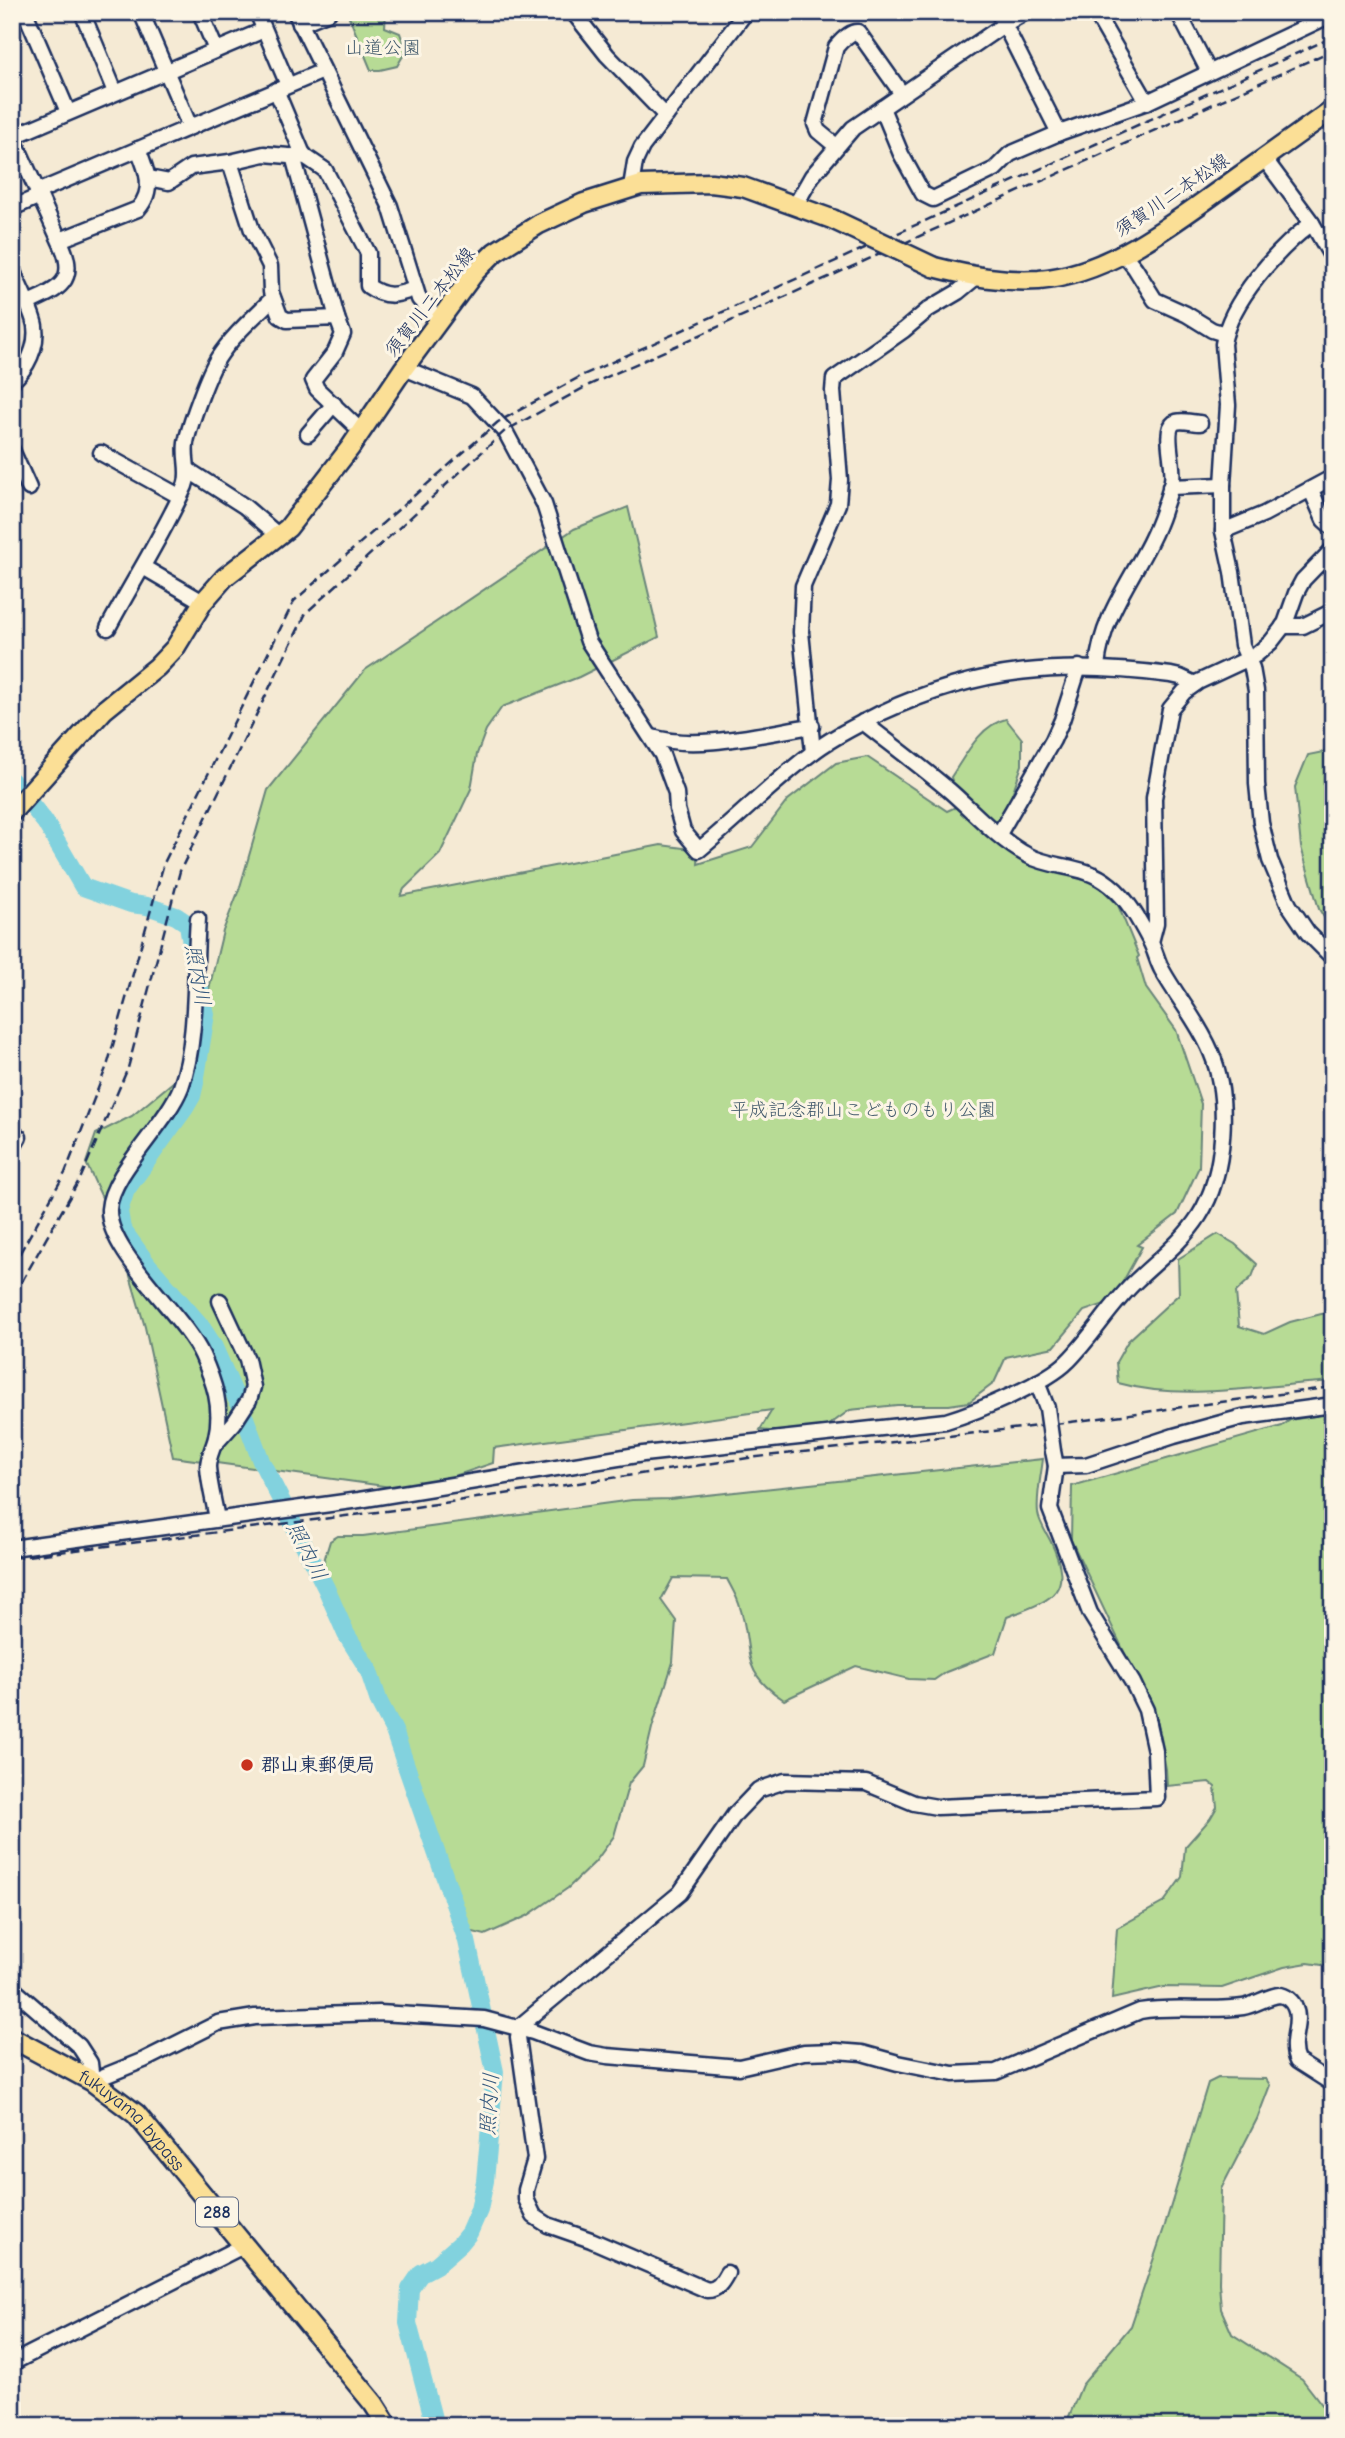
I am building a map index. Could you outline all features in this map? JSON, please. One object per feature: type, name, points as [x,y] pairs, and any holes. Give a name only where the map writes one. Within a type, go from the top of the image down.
[{"type":"highway","name":"fukuyama bypass","points":[[12,2038],[92,2081],[136,2114],[374,2404],[388,2426]]},
{"type":"main road","name":"須賀川二本松線","points":[[13,811],[104,710],[157,667],[175,648],[203,602],[225,577],[279,536],[319,490],[475,272],[495,252],[539,224],[584,203],[631,187],[722,184],[743,187],[796,204],[934,267],[975,278],[1040,280],[1093,267],[1167,228],[1333,109]]},
{"type":"street","points":[[25,12],[68,112]]},
{"type":"street","points":[[82,12],[115,92]]},
{"type":"street","points":[[141,12],[190,127]]},
{"type":"street","points":[[200,12],[216,50]]},
{"type":"street","points":[[257,12],[282,87],[343,334],[335,352],[313,380],[317,389],[362,432]]},
{"type":"street","points":[[329,12],[298,18],[390,206],[414,289],[419,299],[440,320]]},
{"type":"street","points":[[631,187],[637,155],[746,12]]},
{"type":"street","points":[[796,204],[812,176],[853,128],[1001,18],[1026,12]]},
{"type":"street","points":[[1095,12],[1147,102]]},
{"type":"street","points":[[1178,12],[1209,72]]},
{"type":"street","points":[[577,14],[607,55],[666,116]]},
{"type":"street","points":[[882,108],[901,153],[923,194],[933,199],[995,169],[1010,154],[1059,133],[1147,102],[1333,14]]},
{"type":"street","points":[[1001,18],[1059,133]]},
{"type":"street","points":[[26,304],[59,287],[68,275],[69,266],[60,240],[12,136],[264,30]]},
{"type":"street","points":[[836,146],[818,131],[815,124],[836,47],[842,41],[858,32],[902,94]]},
{"type":"street","points":[[12,208],[138,149],[323,71]]},
{"type":"street","points":[[60,240],[138,209],[146,200],[149,191],[148,177],[138,149]]},
{"type":"street","points":[[148,177],[169,182],[191,167],[264,154],[299,157],[325,170],[368,253],[368,286],[390,296],[414,289]]},
{"type":"street","points":[[1264,158],[1312,223],[1333,259]]},
{"type":"street","points":[[230,162],[252,230],[270,266],[273,298],[280,316],[287,320],[337,318]]},
{"type":"street","points":[[1312,223],[1280,251],[1251,286],[1225,334],[1223,344],[1228,405],[1223,531],[1232,572],[1242,645],[1252,668],[1256,691],[1257,793],[1270,860],[1289,905],[1308,933],[1333,958]]},
{"type":"street","points":[[1123,253],[1155,300],[1225,334]]},
{"type":"street","points":[[12,269],[35,326],[34,345],[28,361],[12,381]]},
{"type":"street","points":[[813,752],[803,655],[803,586],[838,503],[840,480],[834,379],[975,278]]},
{"type":"street","points":[[108,628],[143,567],[187,478],[186,440],[218,358],[273,298]]},
{"type":"street","points":[[404,368],[472,396],[505,431],[544,504],[588,641],[662,755],[676,793],[677,809],[685,836],[699,850],[813,752],[863,722],[926,693],[968,681],[1020,671],[1079,667],[1180,677],[1195,684]]},
{"type":"street","points":[[308,433],[334,404]]},
{"type":"street","points":[[1097,667],[1098,648],[1110,615],[1155,533],[1173,478],[1168,435],[1171,426],[1178,421],[1200,423]]},
{"type":"street","points":[[12,450],[29,488]]},
{"type":"street","points":[[101,453],[179,496]]},
{"type":"street","points":[[188,470],[244,506],[279,536]]},
{"type":"street","points":[[1223,531],[1264,514],[1333,477]]},
{"type":"street","points":[[1170,487],[1223,485]]},
{"type":"street","points":[[1311,490],[1324,520],[1333,528]]},
{"type":"street","points":[[1151,942],[1156,923],[1154,798],[1167,718],[1172,705],[1195,684],[1247,659],[1271,642],[1283,626],[1303,580],[1333,549]]},
{"type":"street","points":[[143,567],[203,602]]},
{"type":"street","points":[[1283,626],[1303,626],[1333,611]]},
{"type":"street","points":[[999,834],[1053,740],[1079,667]]},
{"type":"street","points":[[12,1548],[359,1500],[643,1454],[946,1421],[968,1415],[1037,1382],[1068,1362],[1131,1285],[1186,1234],[1200,1214],[1213,1183],[1220,1156],[1221,1094],[1212,1054],[1192,1014],[1160,968],[1151,942],[1135,914],[1113,887],[1065,864],[1046,864],[1026,854],[863,722]]},
{"type":"street","points":[[652,737],[668,742],[703,742],[812,726]]},
{"type":"street","points":[[198,919],[190,1051],[184,1075],[174,1102],[114,1188],[109,1212],[114,1231],[124,1250],[187,1329],[201,1353],[215,1388],[219,1409],[208,1466],[217,1519]]},
{"type":"street","points":[[213,1445],[234,1423],[249,1400],[253,1387],[247,1359],[220,1301]]},
{"type":"street","points":[[727,2273],[720,2285],[707,2290],[548,2225],[534,2216],[526,2199],[535,2159],[519,2028],[680,1893],[741,1807],[758,1790],[769,1785],[785,1781],[866,1783],[914,1803],[937,1807],[1157,1798],[1155,1751],[1146,1710],[1133,1683],[1090,1613],[1052,1517],[1050,1505],[1056,1466],[1047,1408],[1037,1382]]},
{"type":"street","points":[[1056,1466],[1086,1465],[1243,1417],[1333,1405]]},
{"type":"street","points":[[12,1988],[79,2046],[90,2063],[92,2081],[156,2054],[203,2029],[231,2019],[329,2013],[484,2019],[519,2028],[589,2053],[607,2056],[739,2067],[804,2052],[836,2051],[862,2053],[953,2074],[981,2074],[996,2072],[1019,2063],[1140,2011],[1161,2007],[1244,2007],[1279,1995],[1287,1997],[1297,2013],[1293,2041],[1297,2061],[1333,2084]]},
{"type":"street","points":[[12,2363],[243,2246]]},
{"type":"green space","name":"山道公園","points":[[347,12],[386,12],[385,27],[400,33],[406,51],[397,66],[371,70]]},
{"type":"green space","name":"平成記念郡山こどものもり公園","points":[[628,507],[659,637],[579,677],[502,707],[486,730],[477,754],[471,789],[440,854],[404,889],[401,896],[661,845],[699,850],[698,864],[752,847],[788,800],[836,763],[867,757],[947,811],[958,806],[951,777],[981,734],[1006,719],[1022,739],[1022,765],[996,841],[1060,872],[1091,882],[1118,905],[1139,956],[1137,958],[1146,988],[1176,1030],[1201,1104],[1199,1167],[1177,1214],[1137,1245],[1142,1247],[1120,1287],[1105,1304],[1084,1311],[1054,1347],[1006,1357],[994,1383],[969,1402],[850,1410],[829,1425],[797,1434],[760,1430],[772,1410],[494,1448],[493,1463],[413,1490],[173,1457],[145,1327],[116,1228],[86,1163],[96,1134],[132,1116],[179,1077],[200,1046],[209,989],[223,931],[240,887],[268,790],[365,670],[574,529]]},
{"type":"green space","points":[[1333,750],[1333,932],[1319,909],[1301,847],[1295,787],[1308,755]]},
{"type":"green space","points":[[1218,1234],[1235,1244],[1257,1264],[1252,1277],[1236,1292],[1239,1326],[1264,1334],[1290,1322],[1333,1311],[1333,1381],[1197,1392],[1144,1389],[1118,1383],[1116,1362],[1128,1341],[1179,1294],[1178,1259]]},
{"type":"green space","points":[[1333,1413],[1333,1971],[1329,1966],[1308,1963],[1284,1967],[1222,1988],[1164,1987],[1112,1999],[1117,1928],[1164,1902],[1182,1877],[1185,1847],[1217,1807],[1215,1787],[1209,1782],[1167,1786],[1157,1721],[1071,1540],[1072,1486],[1282,1426],[1290,1420]]},
{"type":"green space","points":[[1043,1459],[1038,1513],[1058,1559],[1059,1584],[1047,1600],[1007,1617],[995,1653],[946,1672],[934,1680],[909,1679],[856,1666],[784,1700],[769,1689],[753,1668],[744,1620],[727,1579],[673,1578],[661,1600],[676,1621],[673,1662],[643,1766],[629,1783],[614,1836],[595,1862],[568,1888],[527,1916],[485,1935],[465,1930],[445,1858],[402,1732],[336,1611],[323,1564],[330,1541],[338,1536],[363,1536],[632,1500],[670,1499]]},
{"type":"green space","points":[[1218,2078],[1266,2079],[1270,2085],[1257,2119],[1221,2189],[1221,2309],[1232,2334],[1302,2379],[1333,2419],[1333,2426],[1065,2426],[1082,2385],[1131,2326],[1208,2083]]},
{"type":"waterway","name":"照内川","points":[[12,781],[45,822],[83,887],[176,916],[188,924],[206,1014],[195,1083],[185,1108],[126,1190],[119,1211],[122,1229],[148,1265],[200,1325],[213,1345],[261,1461],[326,1588],[346,1634],[368,1669],[379,1702],[394,1731],[467,1941],[495,2072],[485,2181],[479,2210],[469,2233],[460,2244],[436,2265],[421,2273],[410,2289],[408,2323],[435,2426]]},
{"type":"railway","points":[[12,1267],[65,1173],[108,1063],[164,863],[294,601],[498,422],[583,375],[1333,37]]},
{"type":"railway","points":[[12,1294],[21,1283],[81,1177],[128,1068],[180,871],[306,613],[505,431],[589,385],[1333,50]]},
{"type":"railway","points":[[12,1558],[409,1508],[748,1458],[1048,1425],[1333,1387]]},
{"type":"place","name":"郡山東郵便局","points":[[247,1765]]}]
